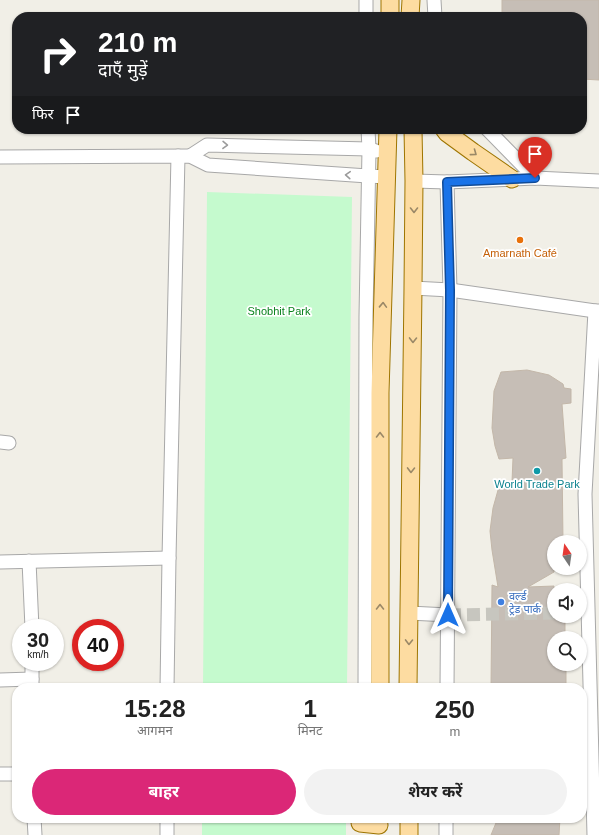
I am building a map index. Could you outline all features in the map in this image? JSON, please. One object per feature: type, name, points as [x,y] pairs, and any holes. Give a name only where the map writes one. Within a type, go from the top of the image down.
[{"type":"main road","points":[[390,0],[390,12]]},
{"type":"main road","points":[[410,12],[411,0]]},
{"type":"main road","points":[[380,683],[380,393],[388,134]]},
{"type":"main road","points":[[408,683],[414,181],[412,134]]},
{"type":"main road","points":[[448,134],[512,179]]},
{"type":"main road","points":[[409,823],[409,835]]},
{"type":"main road","points":[[359,825],[379,826]]},
{"type":"street","points":[[366,0],[366,12]]},
{"type":"street","points":[[434,0],[435,12]]},
{"type":"street","points":[[365,683],[368,134]]},
{"type":"street","points":[[492,134],[535,178]]},
{"type":"street","points":[[184,156],[207,145],[369,149],[388,151]]},
{"type":"street","points":[[167,683],[169,558],[184,156]]},
{"type":"street","points":[[0,157],[184,156],[208,164],[387,177]]},
{"type":"street","points":[[414,181],[447,182],[535,178],[599,181]]},
{"type":"street","points":[[447,182],[450,290],[447,683]]},
{"type":"street","points":[[413,288],[450,290],[597,311],[585,494],[594,613],[594,835]]},
{"type":"street","points":[[0,562],[169,558]]},
{"type":"street","points":[[29,561],[32,619]]},
{"type":"street","points":[[409,613],[448,615]]},
{"type":"street","points":[[32,671],[32,683]]},
{"type":"street","points":[[0,680],[24,683]]},
{"type":"street","points":[[0,774],[12,774]]},
{"type":"street","points":[[34,823],[35,835]]},
{"type":"street","points":[[167,823],[167,835]]},
{"type":"street","points":[[446,823],[446,835]]},
{"type":"green space","name":"Shobhit Park","points":[[207,192],[352,197],[347,683],[203,683]]},
{"type":"green space","points":[[202,823],[346,823],[346,835],[202,835]]},
{"type":"building","points":[[502,0],[599,0],[599,80],[587,79],[587,12],[502,12]]},
{"type":"building","name":"World Trade Park","points":[[527,370],[549,375],[563,384],[564,388],[571,389],[571,403],[562,404],[566,458],[562,459],[563,535],[547,535],[547,575],[549,575],[528,587],[547,586],[547,623],[565,623],[565,631],[547,631],[547,671],[566,671],[566,683],[491,683],[492,585],[498,587],[490,531],[493,508],[500,483],[512,482],[513,458],[499,459],[495,446],[492,428],[494,391],[501,372]]},
{"type":"building","points":[[496,823],[560,823],[559,835],[491,835]]},
{"type":"tunnel","points":[[448,615],[547,613]]},
{"type":"place","name":"Amarnath Café","points":[[520,240]]},
{"type":"place","name":"World Trade Park","points":[[537,471]]},
{"type":"place","name":"वर्ल्ड ट्रेड पार्क","points":[[501,602]]},
{"type":"route","points":[[448,615],[450,290],[447,182],[535,178]]}]
